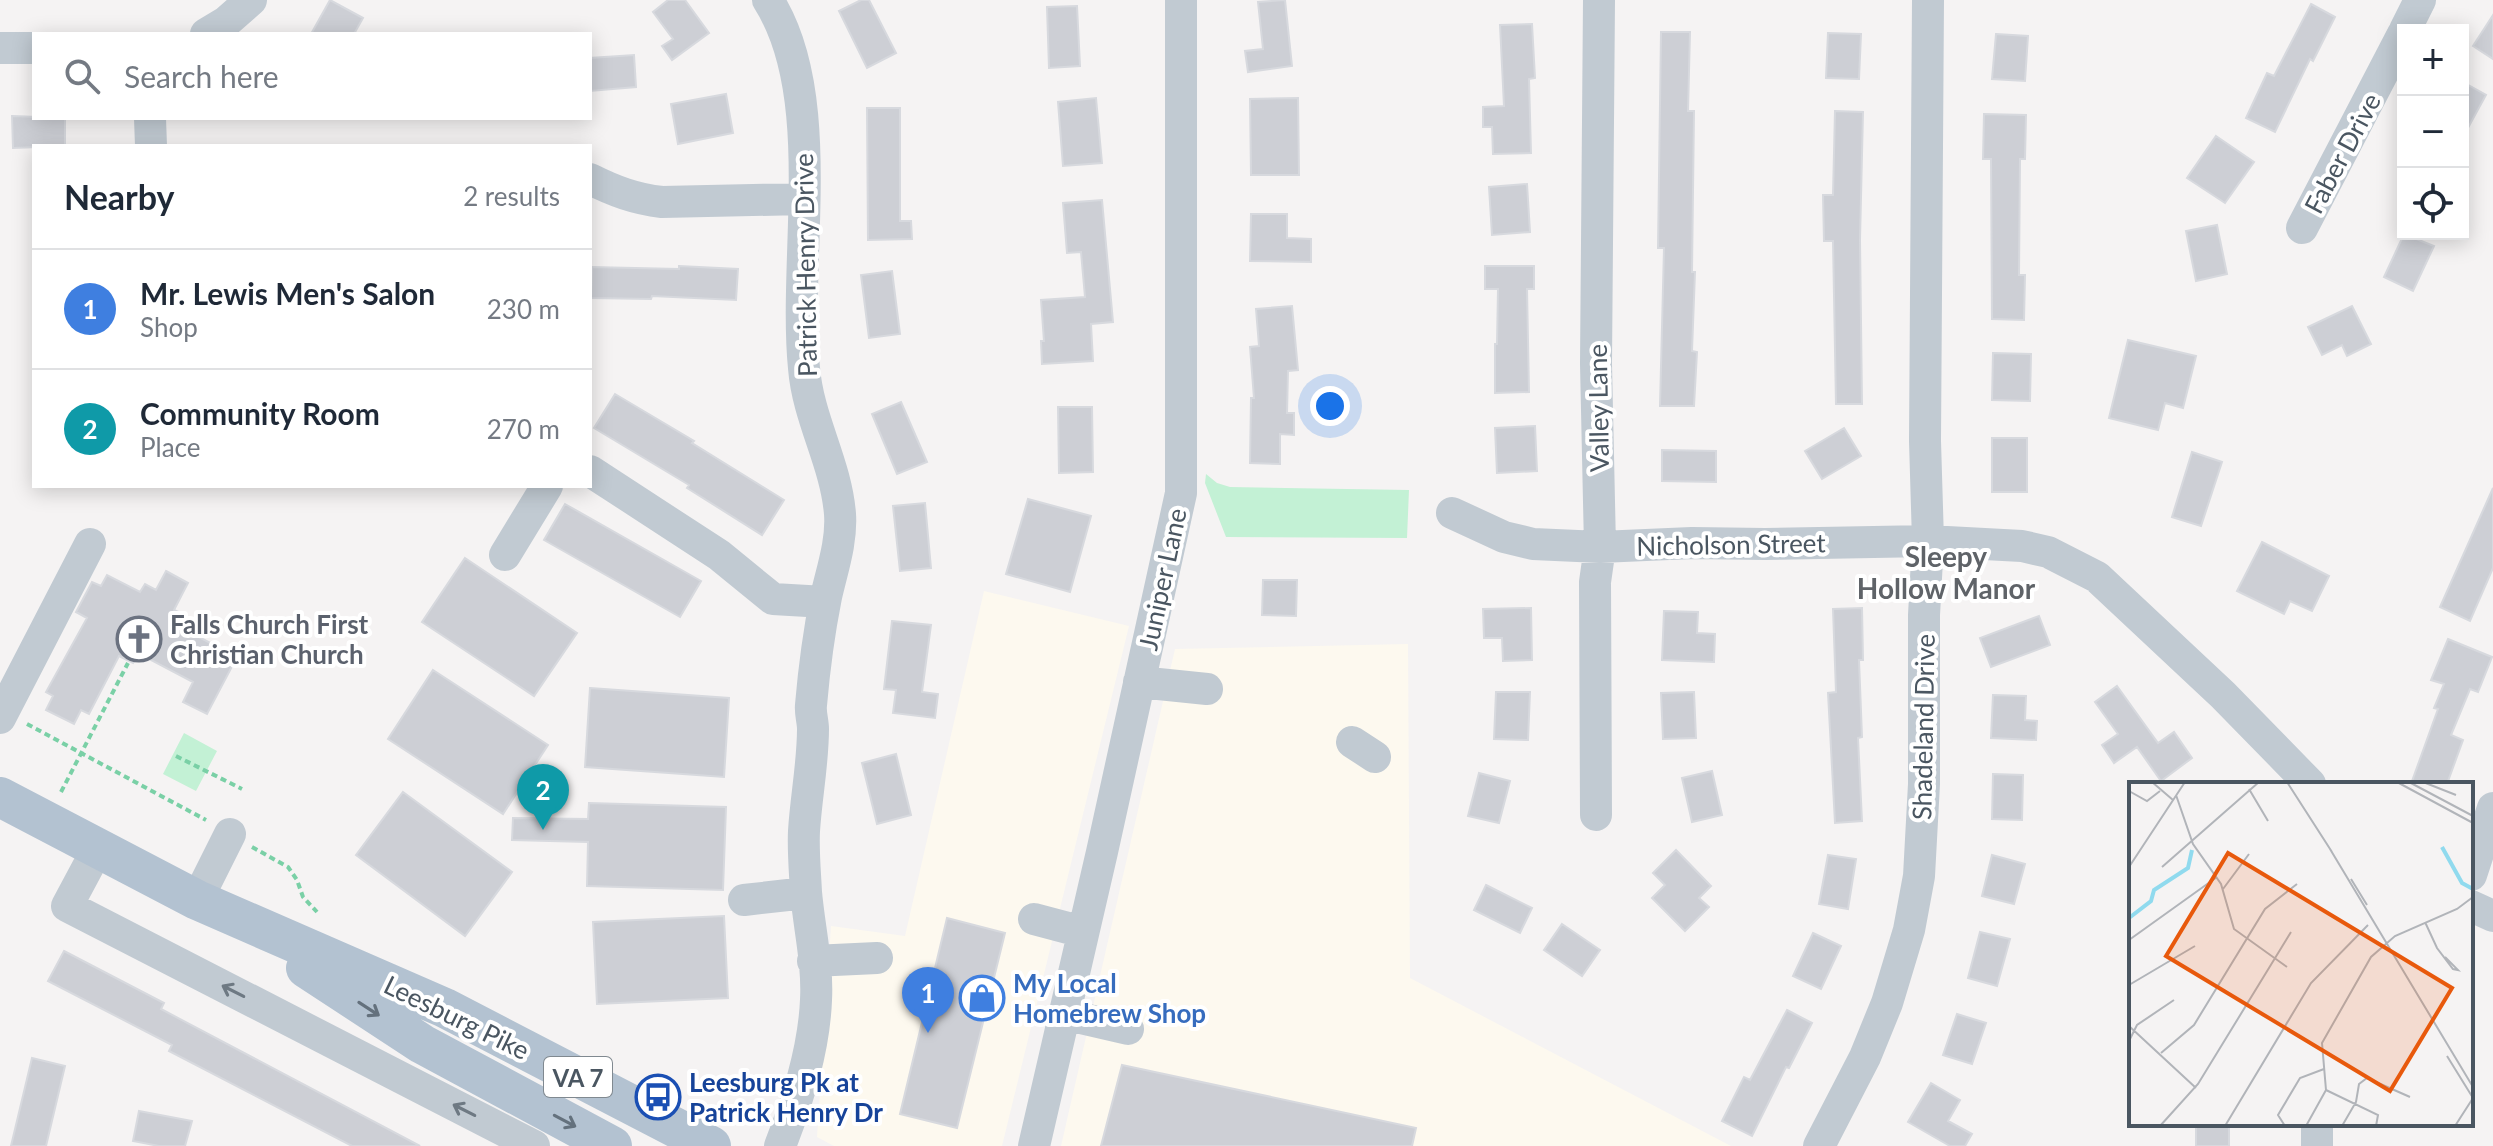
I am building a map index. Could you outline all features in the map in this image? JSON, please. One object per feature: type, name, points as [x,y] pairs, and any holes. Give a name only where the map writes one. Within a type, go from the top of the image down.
[{"type":"main road","name":"Leesburg Pike","points":[[0,797],[197,900],[445,1008],[711,1146]]},
{"type":"main road","name":"Leesburg Pike","points":[[197,900],[422,1044],[612,1146]]},
{"type":"street","points":[[209,32],[251,0]]},
{"type":"street","name":"Patrick Henry Drive","points":[[768,0],[785,33],[797,77],[803,199],[804,370],[810,408],[833,473],[840,515],[839,538],[825,602],[810,709],[813,728],[804,835],[816,1003],[811,1043],[789,1143]]},
{"type":"street","name":"Juniper Lane","points":[[1034,1146],[1181,493],[1181,0]]},
{"type":"street","name":"Valley Lane","points":[[1596,815],[1595,582],[1600,547],[1596,364],[1599,0]]},
{"type":"street","name":"Shadeland Drive","points":[[1819,1146],[1865,1057],[1887,1003],[1909,930],[1919,876],[1924,784],[1924,615],[1928,541],[1925,441],[1928,0]]},
{"type":"street","name":"Faber Drive","points":[[2408,24],[2420,0]]},
{"type":"street","name":"Faber Drive","points":[[2302,228],[2397,45]]},
{"type":"street","points":[[0,48],[32,48]]},
{"type":"street","points":[[150,120],[151,144]]},
{"type":"street","points":[[592,180],[616,192],[653,201],[803,199]]},
{"type":"street","points":[[592,472],[719,555],[773,599],[825,602]]},
{"type":"street","points":[[505,555],[546,488]]},
{"type":"street","name":"Nicholson Street","points":[[1452,513],[1504,537],[1533,544],[1600,547],[1928,541],[2022,546],[2048,552],[2097,577],[2212,685],[2308,782]]},
{"type":"street","points":[[1,715],[90,544]]},
{"type":"street","points":[[1139,682],[1207,689]]},
{"type":"street","points":[[2473,869],[2493,808]]},
{"type":"street","points":[[197,900],[230,834]]},
{"type":"street","points":[[98,848],[67,906],[534,1146]]},
{"type":"street","points":[[744,900],[806,893]]},
{"type":"street","points":[[2473,907],[2493,916]]},
{"type":"street","points":[[1034,919],[1083,932]]},
{"type":"street","points":[[813,961],[877,958]]},
{"type":"street","points":[[1063,1014],[1128,1029]]},
{"type":"path","points":[[61,792],[128,663]]},
{"type":"path","points":[[1,715],[81,754],[288,867],[303,897],[317,912]]},
{"type":"path","points":[[176,756],[242,789]]},
{"type":"shaded area","points":[[984,591],[1129,626],[1002,1146],[834,1146],[817,1137],[831,926],[905,936]]},
{"type":"shaded area","points":[[1408,644],[1410,978],[1731,1146],[1061,1146],[1175,649]]},
{"type":"green space","points":[[1206,474],[1217,483],[1230,487],[1409,490],[1407,538],[1226,537],[1205,483]]},
{"type":"green space","points":[[184,733],[217,751],[196,791],[163,774]]},
{"type":"building","points":[[330,0],[363,18],[355,32],[312,32]]},
{"type":"building","points":[[668,0],[685,0],[709,33],[672,60],[662,46],[673,39],[653,12]]},
{"type":"building","points":[[861,0],[869,0],[896,53],[867,68],[839,11]]},
{"type":"building","points":[[1285,0],[1292,66],[1248,72],[1245,51],[1263,49],[1258,2]]},
{"type":"building","points":[[2311,4],[2335,17],[2313,61],[2310,59],[2275,132],[2246,118],[2267,73],[2274,76]]},
{"type":"building","points":[[1077,6],[1080,66],[1049,68],[1047,7]]},
{"type":"building","points":[[2493,15],[2493,59],[2473,46]]},
{"type":"building","points":[[1532,24],[1535,78],[1529,79],[1531,153],[1493,154],[1492,127],[1483,127],[1483,107],[1504,106],[1500,25]]},
{"type":"building","points":[[1661,32],[1690,32],[1688,111],[1694,111],[1692,351],[1697,352],[1694,406],[1660,406],[1664,248],[1658,248]]},
{"type":"building","points":[[1828,33],[1861,34],[1859,79],[1826,78]]},
{"type":"building","points":[[1996,34],[2028,36],[2025,81],[1992,79]]},
{"type":"building","points":[[634,55],[636,87],[592,91],[592,58]]},
{"type":"building","points":[[2469,85],[2486,95],[2469,126]]},
{"type":"building","points":[[726,94],[733,133],[678,144],[671,104]]},
{"type":"building","points":[[1096,98],[1102,163],[1063,166],[1058,102]]},
{"type":"building","points":[[1298,98],[1299,175],[1251,175],[1250,99]]},
{"type":"building","points":[[867,108],[900,108],[900,221],[911,221],[912,239],[868,240]]},
{"type":"building","points":[[1835,111],[1863,112],[1860,240],[1862,404],[1836,404],[1833,241],[1824,241],[1823,195],[1833,195]]},
{"type":"building","points":[[1984,114],[2026,115],[2025,159],[2020,159],[2019,275],[2025,275],[2024,320],[1992,319],[1991,159],[1983,159]]},
{"type":"building","points":[[12,116],[32,117],[32,120],[65,120],[65,144],[32,144],[32,147],[13,148]]},
{"type":"building","points":[[2216,136],[2254,162],[2225,203],[2187,178]]},
{"type":"building","points":[[1527,184],[1530,232],[1492,235],[1489,187]]},
{"type":"building","points":[[1102,200],[1113,322],[1091,324],[1093,361],[1042,364],[1041,300],[1085,297],[1081,252],[1067,253],[1063,203]]},
{"type":"building","points":[[1251,214],[1287,214],[1287,238],[1311,239],[1311,262],[1250,261]]},
{"type":"building","points":[[2217,225],[2227,274],[2196,281],[2186,231]]},
{"type":"building","points":[[2401,240],[2419,240],[2434,246],[2413,291],[2384,277]]},
{"type":"building","points":[[679,266],[738,269],[736,300],[652,296],[651,299],[592,298],[592,267],[679,269]]},
{"type":"building","points":[[1485,266],[1534,266],[1534,289],[1527,289],[1529,392],[1495,393],[1498,289],[1485,289]]},
{"type":"building","points":[[892,271],[900,334],[869,338],[861,275]]},
{"type":"building","points":[[1292,306],[1298,370],[1288,371],[1287,413],[1294,413],[1294,435],[1280,434],[1280,464],[1250,463],[1251,398],[1254,398],[1250,347],[1259,346],[1256,309]]},
{"type":"building","points":[[2352,306],[2371,344],[2347,356],[2342,345],[2322,355],[2308,327]]},
{"type":"building","points":[[2128,340],[2196,356],[2183,408],[2165,403],[2158,430],[2109,418]]},
{"type":"building","points":[[1993,353],[2031,354],[2030,401],[1992,400]]},
{"type":"building","points":[[615,394],[784,500],[762,535],[687,488],[689,485],[594,428]]},
{"type":"building","points":[[901,402],[927,462],[897,474],[872,414]]},
{"type":"building","points":[[1058,407],[1092,407],[1093,472],[1059,473]]},
{"type":"building","points":[[1535,426],[1537,471],[1497,473],[1495,428]]},
{"type":"building","points":[[1844,428],[1861,456],[1822,479],[1805,451]]},
{"type":"building","points":[[1992,438],[2027,438],[2027,492],[1992,492]]},
{"type":"building","points":[[1662,450],[1716,451],[1716,482],[1662,481]]},
{"type":"building","points":[[2192,452],[2222,462],[2201,526],[2172,517]]},
{"type":"building","points":[[2493,488],[2493,568],[2470,621],[2440,607]]},
{"type":"building","points":[[1028,499],[1091,516],[1070,592],[1006,574]]},
{"type":"building","points":[[925,503],[931,568],[900,571],[893,506]]},
{"type":"building","points":[[565,504],[701,581],[680,617],[544,540]]},
{"type":"building","points":[[2262,542],[2329,576],[2312,611],[2290,601],[2284,614],[2237,591]]},
{"type":"building","points":[[465,558],[577,633],[534,696],[422,622]]},
{"type":"building","name":"Falls Church First Christian Church","points":[[166,571],[188,583],[174,610],[181,613],[176,625],[237,657],[207,714],[183,702],[193,682],[138,653],[133,663],[119,656],[89,714],[81,710],[74,724],[46,710],[53,696],[46,692],[87,618],[76,612],[92,582],[101,586],[107,575],[140,592],[145,584],[156,590]]},
{"type":"building","points":[[1263,580],[1297,580],[1296,616],[1262,615]]},
{"type":"building","points":[[1531,608],[1532,660],[1503,661],[1502,638],[1484,638],[1483,609]]},
{"type":"building","points":[[1862,608],[1863,660],[1859,660],[1862,737],[1858,738],[1862,821],[1835,823],[1828,693],[1836,692],[1833,609]]},
{"type":"building","points":[[1664,611],[1698,612],[1697,633],[1715,634],[1714,662],[1662,660]]},
{"type":"building","points":[[2039,616],[2050,645],[1991,667],[1980,638]]},
{"type":"building","points":[[892,621],[931,625],[922,692],[938,694],[935,718],[893,713],[896,690],[884,689]]},
{"type":"building","points":[[2448,639],[2492,657],[2478,692],[2470,689],[2451,735],[2463,740],[2448,782],[2412,782],[2444,684],[2431,680]]},
{"type":"building","points":[[433,670],[548,745],[503,814],[388,739]]},
{"type":"building","points":[[2117,686],[2158,743],[2174,732],[2192,758],[2161,781],[2137,747],[2114,763],[2102,745],[2118,734],[2095,702]]},
{"type":"building","points":[[590,688],[729,698],[724,777],[585,767]]},
{"type":"building","points":[[1496,692],[1530,692],[1528,740],[1494,739]]},
{"type":"building","points":[[1694,692],[1696,738],[1663,739],[1661,693]]},
{"type":"building","points":[[1993,695],[2026,696],[2025,720],[2037,721],[2036,740],[1991,738]]},
{"type":"building","points":[[896,754],[911,815],[877,824],[862,763]]},
{"type":"building","points":[[1712,771],[1722,815],[1692,822],[1682,778]]},
{"type":"building","points":[[1479,773],[1510,781],[1499,823],[1468,816]]},
{"type":"building","points":[[1993,774],[2023,775],[2022,820],[1992,819]]},
{"type":"building","points":[[403,792],[512,872],[465,936],[356,855]]},
{"type":"building","points":[[589,803],[726,807],[723,890],[587,886],[588,842],[512,840],[513,818],[588,819]]},
{"type":"building","points":[[1676,850],[1711,886],[1699,898],[1709,907],[1685,931],[1652,898],[1665,885],[1653,873]]},
{"type":"building","points":[[1828,855],[1856,859],[1848,909],[1819,904]]},
{"type":"building","points":[[1992,855],[2025,864],[2014,904],[1982,896]]},
{"type":"building","points":[[1486,885],[1532,908],[1520,933],[1474,910]]},
{"type":"building","points":[[724,916],[728,998],[597,1004],[593,922]]},
{"type":"building","points":[[947,918],[1005,933],[957,1128],[900,1114]]},
{"type":"building","points":[[1562,924],[1600,950],[1582,976],[1544,950]]},
{"type":"building","points":[[1980,932],[2010,939],[1997,986],[1968,978]]},
{"type":"building","points":[[1813,933],[1841,946],[1821,989],[1793,976]]},
{"type":"building","points":[[64,951],[164,1003],[161,1009],[420,1146],[352,1146],[169,1051],[172,1045],[48,981]]},
{"type":"building","points":[[1787,1010],[1812,1023],[1752,1136],[1722,1121],[1744,1077],[1750,1080]]},
{"type":"building","points":[[1957,1014],[1986,1023],[1972,1064],[1943,1055]]},
{"type":"building","points":[[32,1058],[65,1066],[46,1146],[11,1146]]},
{"type":"building","points":[[1122,1065],[1416,1128],[1412,1146],[1101,1146]]},
{"type":"building","points":[[1931,1083],[1960,1100],[1948,1121],[1972,1134],[1965,1146],[1950,1146],[1908,1122]]},
{"type":"building","points":[[139,1111],[192,1121],[185,1146],[159,1146],[133,1141]]},
{"type":"building","points":[[2196,1126],[2229,1126],[2229,1146],[2196,1146]]},
{"type":"place","name":"Falls Church First Christian Church","points":[[139,639]]},
{"type":"place","name":"Community Room","points":[[543,830]]},
{"type":"place","name":"My Local Homebrew Shop","points":[[982,998]]},
{"type":"place","name":"Mr. Lewis Men's Salon","points":[[928,1033]]},
{"type":"place","name":"Leesburg Pk at Patrick Henry Dr","points":[[658,1097]]},
{"type":"district","name":"Sleepy Hollow Manor","points":[[1946,572]]}]
